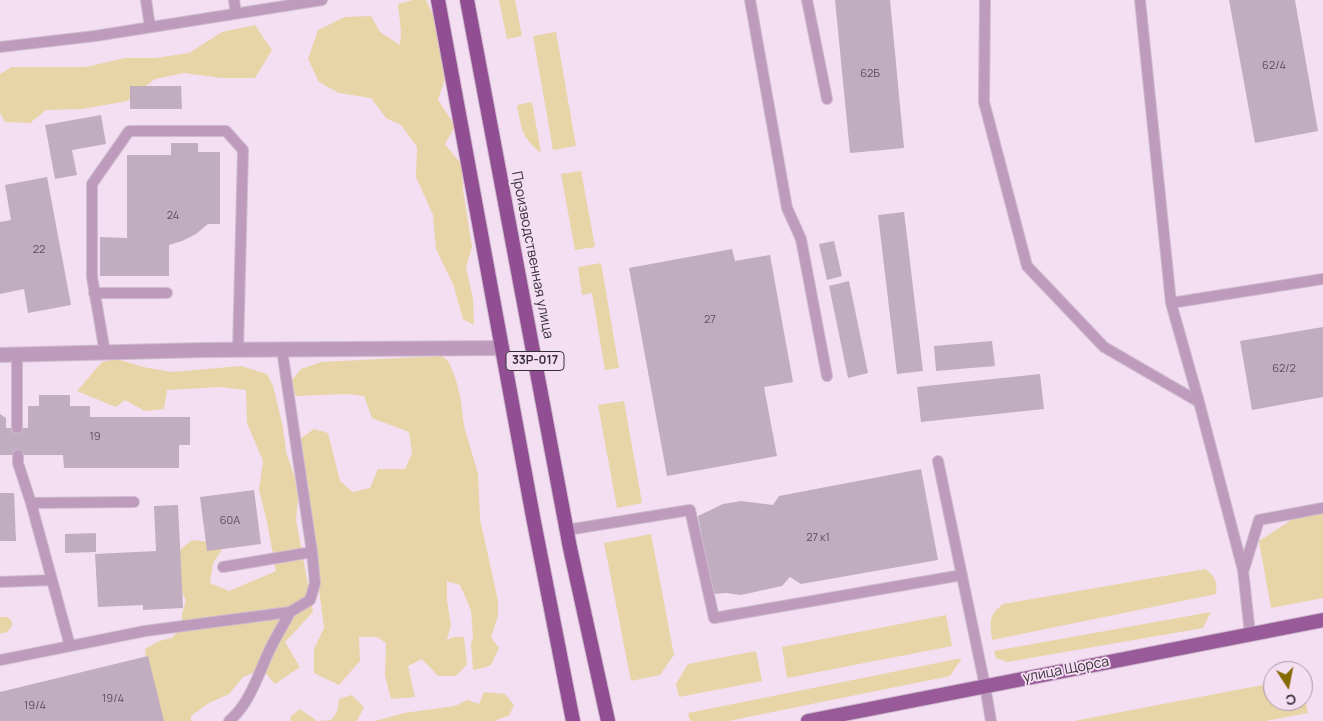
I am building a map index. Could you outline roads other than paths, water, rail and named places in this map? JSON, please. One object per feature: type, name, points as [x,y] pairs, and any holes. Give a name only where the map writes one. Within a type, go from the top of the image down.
[{"type":"highway","name":"33Р-017","points":[[438,0],[573,721]]},
{"type":"highway","name":"Производственная улица","points":[[467,0],[567,530],[608,721]]},
{"type":"main road","name":"улица Щорса","points":[[808,721],[1323,620]]},
{"type":"street","points":[[0,355],[238,350],[502,348]]},
{"type":"lane","points":[[146,0],[150,27]]},
{"type":"lane","points":[[234,0],[236,13]]},
{"type":"lane","points":[[0,47],[94,36],[322,0]]},
{"type":"lane","points":[[807,0],[827,99]]},
{"type":"lane","points":[[985,0],[984,102],[1027,266],[1104,347],[1199,402]]},
{"type":"lane","points":[[1140,0],[1171,303],[1243,570],[1250,634]]},
{"type":"lane","points":[[752,1],[787,208],[801,239],[827,376]]},
{"type":"lane","points":[[104,353],[92,277],[92,184],[129,132],[226,131],[243,150],[238,350]]},
{"type":"lane","points":[[1171,303],[1323,279]]},
{"type":"lane","points":[[94,293],[167,293]]},
{"type":"lane","points":[[0,660],[145,632],[290,612],[310,600],[314,583],[312,552],[282,350]]},
{"type":"lane","points":[[17,355],[17,428]]},
{"type":"lane","points":[[18,455],[18,463],[31,503],[70,646]]},
{"type":"lane","points":[[938,461],[991,721]]},
{"type":"lane","points":[[31,503],[134,502]]},
{"type":"lane","points":[[1243,570],[1259,520],[1323,508]]},
{"type":"lane","points":[[567,530],[690,510],[714,618],[962,575]]},
{"type":"lane","points":[[223,566],[312,552]]},
{"type":"lane","points":[[0,582],[52,580]]},
{"type":"lane","points":[[229,721],[236,716],[246,701],[271,646],[290,612]]}]
